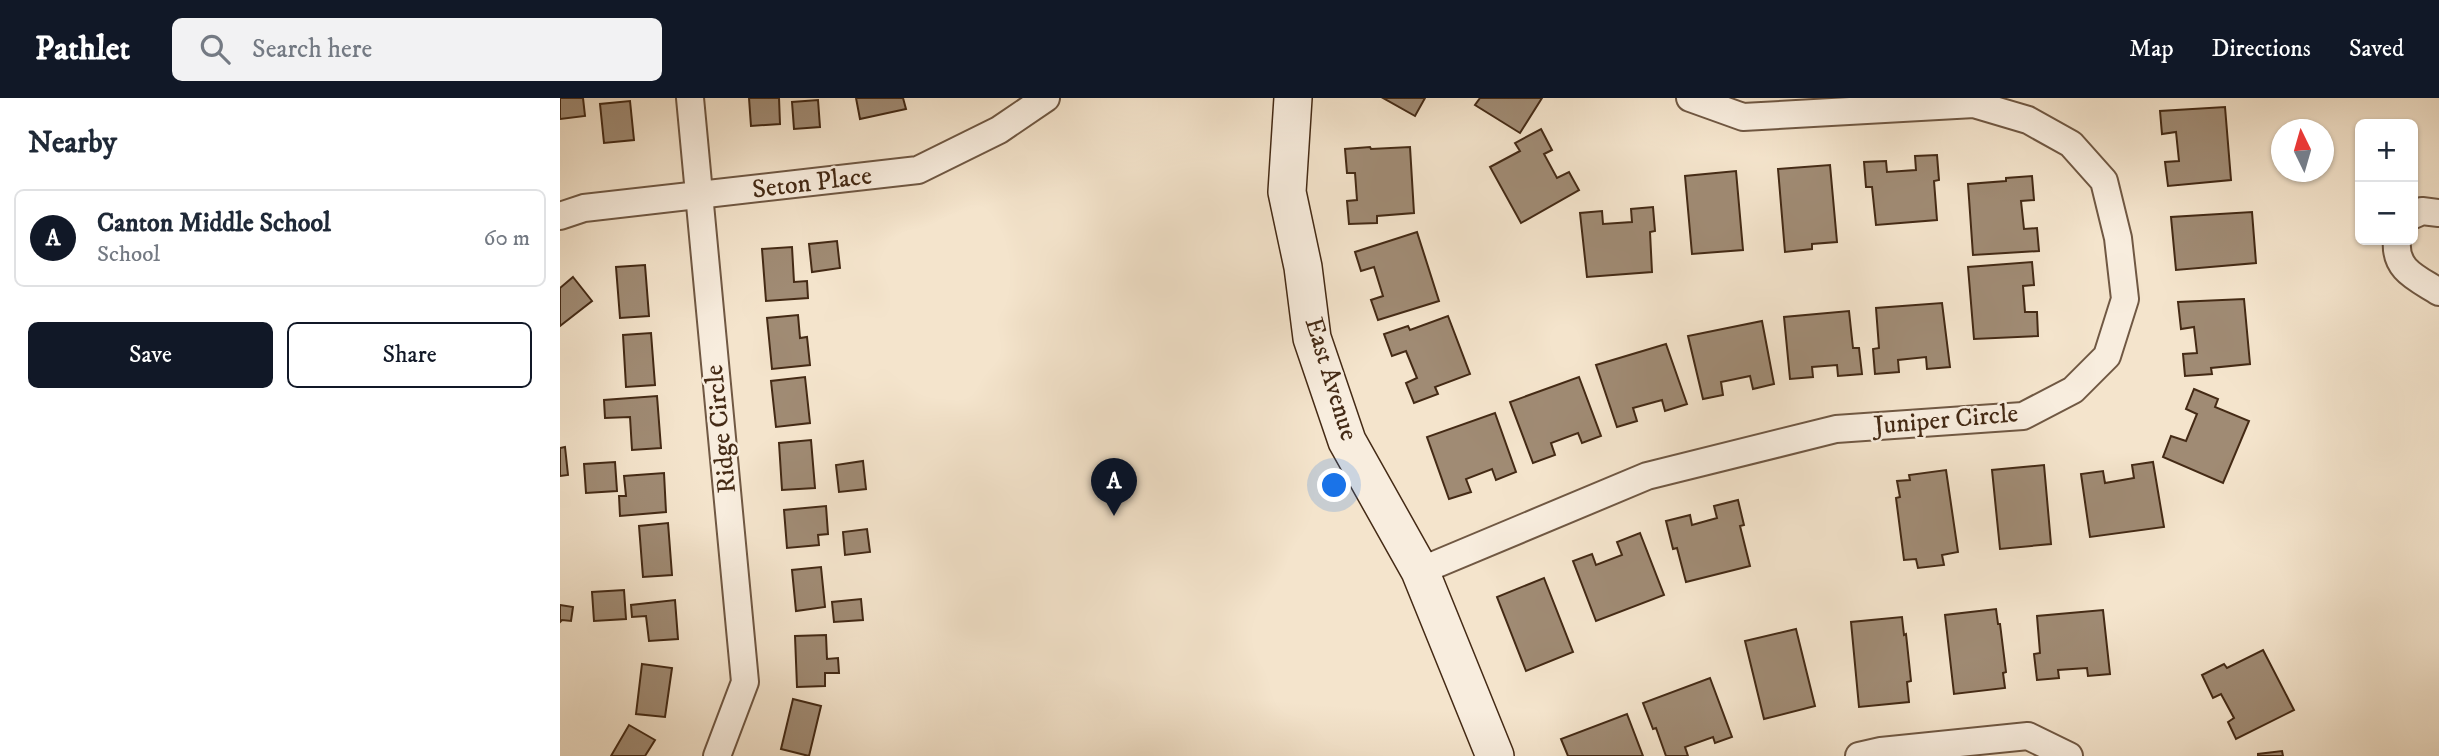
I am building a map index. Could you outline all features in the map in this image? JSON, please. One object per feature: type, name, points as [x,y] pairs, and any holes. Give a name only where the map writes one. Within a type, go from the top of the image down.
[{"type":"street","name":"Ridge Circle","points":[[690,98],[745,682],[717,756]]},
{"type":"street","name":"Seton Place","points":[[560,216],[584,208],[918,170],[999,130],[1046,98]]},
{"type":"street","name":"East Avenue","points":[[1293,98],[1287,192],[1303,267],[1312,338],[1347,441],[1420,571],[1495,756]]},
{"type":"street","name":"Juniper Circle","points":[[1420,571],[1647,476],[1836,429],[2023,416],[2073,390],[2107,356],[2125,299],[2118,238],[2104,181],[2071,144],[2028,120],[1975,104],[1743,117],[1690,98]]},
{"type":"street","points":[[2418,213],[2439,213]]},
{"type":"street","points":[[2397,245],[2396,252],[2401,264],[2439,292]]},
{"type":"street","points":[[1858,756],[1881,751],[2028,736],[2069,756]]},
{"type":"building","points":[[560,98],[583,98],[585,116],[560,119]]},
{"type":"building","points":[[749,98],[779,98],[780,124],[751,126]]},
{"type":"building","points":[[856,98],[903,98],[906,109],[860,119]]},
{"type":"building","points":[[1383,98],[1425,98],[1415,116]]},
{"type":"building","points":[[1480,98],[1542,98],[1520,133],[1475,105]]},
{"type":"building","points":[[818,100],[820,127],[794,129],[792,102]]},
{"type":"building","points":[[630,101],[634,140],[604,143],[600,104]]},
{"type":"building","points":[[2225,107],[2231,180],[2168,186],[2165,162],[2179,161],[2176,132],[2162,134],[2160,111]]},
{"type":"building","points":[[1541,129],[1552,150],[1544,154],[1557,178],[1569,172],[1579,190],[1521,223],[1490,167],[1520,151],[1515,143]]},
{"type":"building","points":[[1410,147],[1414,213],[1377,216],[1377,223],[1349,224],[1347,201],[1357,200],[1355,173],[1347,173],[1345,149]]},
{"type":"building","points":[[1937,155],[1939,180],[1934,181],[1937,220],[1876,225],[1872,187],[1866,187],[1864,162],[1886,161],[1887,172],[1916,170],[1915,156]]},
{"type":"building","points":[[1830,165],[1837,242],[1812,244],[1812,249],[1785,252],[1778,169]]},
{"type":"building","points":[[1736,171],[1743,250],[1692,254],[1685,176]]},
{"type":"building","points":[[2032,176],[2034,200],[2021,201],[2024,229],[2037,228],[2039,251],[1973,255],[1968,184]]},
{"type":"building","points":[[1653,207],[1655,231],[1650,232],[1652,272],[1587,277],[1580,213],[1602,211],[1603,224],[1632,222],[1631,209]]},
{"type":"building","points":[[2252,212],[2256,263],[2176,270],[2171,217]]},
{"type":"building","points":[[1417,232],[1439,301],[1378,320],[1371,300],[1383,296],[1374,267],[1361,271],[1355,252]]},
{"type":"building","points":[[837,241],[840,268],[812,272],[809,244]]},
{"type":"building","points":[[792,247],[794,282],[807,281],[808,298],[766,301],[762,249]]},
{"type":"building","points":[[2032,262],[2034,285],[2023,286],[2025,312],[2037,312],[2038,336],[1974,339],[1968,267]]},
{"type":"building","points":[[645,265],[649,316],[620,318],[616,267]]},
{"type":"building","points":[[573,277],[592,301],[560,326],[560,288]]},
{"type":"building","points":[[2244,299],[2250,364],[2211,368],[2212,374],[2185,376],[2183,354],[2197,353],[2194,327],[2181,329],[2178,302]]},
{"type":"building","points":[[1942,303],[1950,367],[1927,369],[1926,357],[1898,360],[1899,372],[1875,374],[1873,349],[1879,348],[1876,308]]},
{"type":"building","points":[[1849,311],[1853,348],[1859,348],[1862,374],[1838,376],[1837,365],[1812,367],[1813,377],[1790,379],[1784,317]]},
{"type":"building","points":[[798,315],[800,338],[807,337],[810,365],[772,369],[767,318]]},
{"type":"building","points":[[1448,316],[1470,374],[1435,387],[1438,394],[1414,403],[1406,383],[1417,378],[1406,351],[1392,356],[1384,334],[1408,326],[1410,330]]},
{"type":"building","points":[[1762,321],[1774,384],[1753,389],[1750,376],[1721,382],[1723,395],[1703,399],[1688,336]]},
{"type":"building","points":[[651,333],[655,385],[626,387],[623,335]]},
{"type":"building","points":[[1666,344],[1687,404],[1665,411],[1662,400],[1633,408],[1637,421],[1617,427],[1596,365]]},
{"type":"building","points":[[805,377],[810,423],[776,427],[771,381]]},
{"type":"building","points":[[1579,377],[1601,436],[1582,443],[1578,433],[1551,443],[1555,455],[1533,463],[1510,402]]},
{"type":"building","points":[[2194,389],[2218,399],[2215,407],[2249,421],[2223,483],[2163,457],[2171,436],[2186,441],[2197,414],[2186,409]]},
{"type":"building","points":[[657,396],[661,448],[632,450],[630,417],[605,418],[604,400]]},
{"type":"building","points":[[1495,413],[1516,472],[1496,480],[1492,469],[1466,479],[1471,492],[1449,499],[1427,437]]},
{"type":"building","points":[[811,440],[815,488],[782,490],[779,443]]},
{"type":"building","points":[[565,447],[568,475],[560,476],[560,448]]},
{"type":"building","points":[[863,461],[866,489],[839,492],[836,465]]},
{"type":"building","points":[[615,462],[617,491],[586,493],[584,464]]},
{"type":"building","points":[[2153,462],[2164,527],[2090,537],[2081,474],[2103,471],[2105,483],[2134,478],[2132,465]]},
{"type":"building","points":[[2044,465],[2051,544],[2000,549],[1992,470]]},
{"type":"building","points":[[1946,470],[1958,552],[1942,555],[1944,565],[1918,568],[1916,559],[1904,560],[1896,498],[1900,497],[1897,481],[1910,480],[1909,475]]},
{"type":"building","points":[[664,473],[666,512],[620,516],[619,496],[626,496],[624,476]]},
{"type":"building","points":[[1738,500],[1744,525],[1740,526],[1750,566],[1686,582],[1666,521],[1690,515],[1692,525],[1717,518],[1714,506]]},
{"type":"building","points":[[826,506],[828,534],[818,535],[819,545],[787,548],[784,510]]},
{"type":"building","points":[[668,523],[672,575],[643,577],[639,526]]},
{"type":"building","points":[[867,529],[870,552],[845,555],[843,532]]},
{"type":"building","points":[[1640,533],[1664,595],[1596,621],[1573,561],[1592,554],[1596,565],[1622,555],[1617,542]]},
{"type":"building","points":[[821,567],[825,607],[796,611],[792,570]]},
{"type":"building","points":[[1544,578],[1573,652],[1526,671],[1497,597]]},
{"type":"building","points":[[624,590],[626,619],[594,621],[592,592]]},
{"type":"building","points":[[861,599],[863,620],[834,622],[832,602]]},
{"type":"building","points":[[675,600],[678,639],[649,641],[646,616],[632,617],[631,605]]},
{"type":"building","points":[[560,605],[573,607],[571,621],[560,622]]},
{"type":"building","points":[[1996,609],[2006,672],[2003,673],[2005,688],[1954,694],[1945,615]]},
{"type":"building","points":[[2103,610],[2110,674],[2088,676],[2087,668],[2058,670],[2059,678],[2037,680],[2034,654],[2040,653],[2037,616]]},
{"type":"building","points":[[1902,617],[1911,681],[1907,682],[1909,702],[1859,707],[1851,622]]},
{"type":"building","points":[[1796,629],[1815,706],[1764,719],[1745,641]]},
{"type":"building","points":[[826,635],[827,659],[838,658],[839,673],[825,673],[825,686],[797,687],[795,636]]},
{"type":"building","points":[[2263,650],[2294,710],[2236,739],[2228,722],[2234,718],[2221,694],[2213,698],[2202,675],[2224,664],[2227,668]]},
{"type":"building","points":[[642,664],[672,668],[665,717],[636,714]]},
{"type":"building","points":[[1710,678],[1732,737],[1715,743],[1713,737],[1685,747],[1688,756],[1666,756],[1643,703]]},
{"type":"building","points":[[793,699],[821,706],[809,756],[781,749]]},
{"type":"building","points":[[1627,714],[1643,756],[1568,756],[1561,739]]},
{"type":"building","points":[[629,725],[655,740],[645,756],[611,756]]},
{"type":"building","points":[[2282,751],[2283,756],[2258,756],[2258,754]]},
{"type":"place","name":"Canton Middle School","points":[[1114,516]]}]
